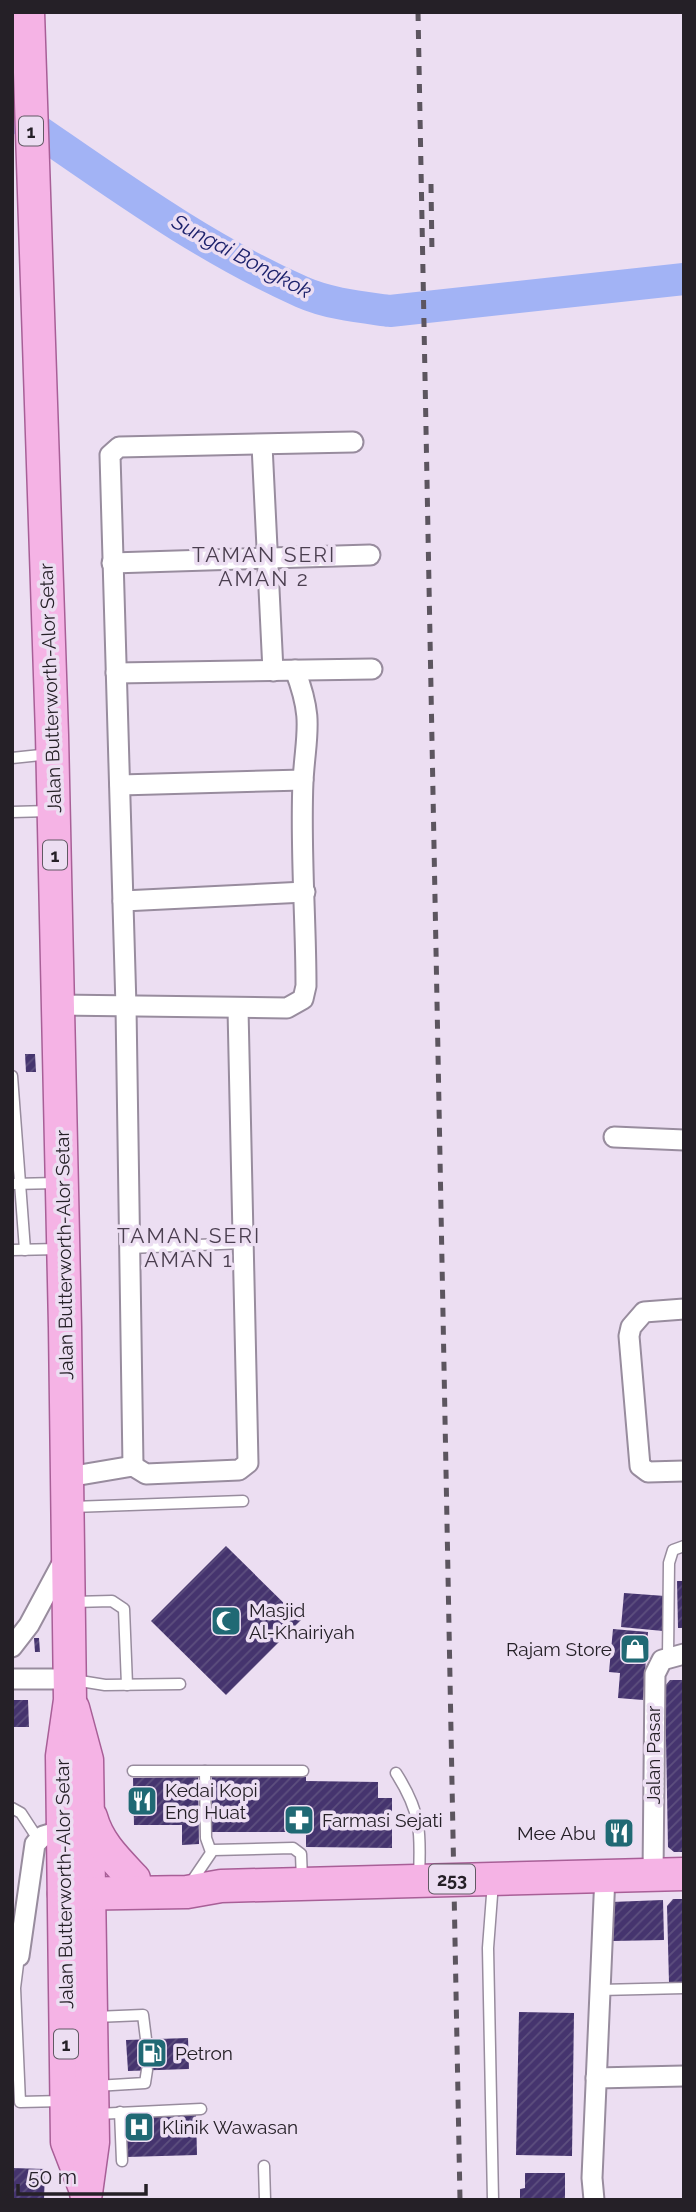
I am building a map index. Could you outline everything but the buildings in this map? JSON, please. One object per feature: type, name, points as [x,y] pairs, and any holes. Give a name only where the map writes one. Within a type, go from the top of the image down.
[{"type":"main road","name":"Jalan Butterworth-Alor Setar","points":[[28,12],[53,754],[69,1549],[70,1690],[50,1835],[77,1887],[90,1945],[93,2104],[69,2151],[86,2195]]},
{"type":"main road","name":"Jalan Butterworth-Alor Setar","points":[[70,1690],[86,1751],[88,1806],[77,1887],[93,2104]]},
{"type":"main road","points":[[88,1806],[101,1840],[131,1886],[103,1914],[90,1945]]},
{"type":"main road","name":"253","points":[[77,1887],[131,1886],[187,1892],[206,1883],[302,1884],[684,1874]]},
{"type":"street","points":[[133,1466],[126,1007],[109,465],[114,450],[119,447],[353,442]]},
{"type":"street","points":[[262,445],[273,671]]},
{"type":"street","points":[[112,563],[370,555]]},
{"type":"street","points":[[116,673],[372,669]]},
{"type":"street","points":[[58,1005],[286,1008],[303,999],[306,986],[303,780],[309,719],[295,670]]},
{"type":"street","points":[[120,785],[303,780]]},
{"type":"street","points":[[123,901],[305,892]]},
{"type":"street","points":[[133,1466],[146,1474],[239,1470],[248,1463],[237,1009]]},
{"type":"street","points":[[614,1137],[684,1140]]},
{"type":"street","points":[[684,1309],[644,1312],[631,1327],[629,1336],[640,1466],[648,1472],[684,1471]]},
{"type":"street","points":[[68,1492],[133,1466]]},
{"type":"street","points":[[12,1647],[29,1625],[69,1549]]},
{"type":"street","name":"Jalan Pasar","points":[[653,1875],[653,1682],[657,1666],[676,1656]]},
{"type":"street","points":[[12,1679],[70,1690]]},
{"type":"street","points":[[15,1957],[33,1850],[50,1835]]},
{"type":"street","points":[[594,2200],[596,2078],[605,1875]]},
{"type":"street","points":[[596,2078],[684,2077]]},
{"type":"lane","points":[[12,758],[53,754]]},
{"type":"lane","points":[[12,812],[54,810]]},
{"type":"lane","points":[[12,1076],[17,1184],[25,1250]]},
{"type":"lane","points":[[17,1184],[62,1183]]},
{"type":"lane","points":[[130,1248],[243,1243]]},
{"type":"lane","points":[[12,1251],[63,1249]]},
{"type":"lane","points":[[68,1492],[243,1501]]},
{"type":"lane","points":[[676,1656],[669,1563],[673,1550],[684,1546]]},
{"type":"lane","points":[[69,1602],[112,1601],[124,1609],[127,1685]]},
{"type":"lane","points":[[70,1690],[180,1684]]},
{"type":"lane","points":[[133,1771],[303,1771]]},
{"type":"lane","points":[[205,1771],[206,1838],[211,1852],[206,1883]]},
{"type":"lane","points":[[396,1773],[406,1790],[421,1831],[418,1880]]},
{"type":"lane","points":[[12,1808],[50,1835]]},
{"type":"lane","points":[[211,1852],[296,1849],[302,1857],[302,1884]]},
{"type":"lane","points":[[493,1878],[488,1948],[493,2200]]},
{"type":"lane","points":[[15,1957],[20,2102],[201,2109]]},
{"type":"lane","points":[[600,1990],[684,1988]]},
{"type":"lane","points":[[91,2017],[143,2015],[146,2039]]},
{"type":"lane","points":[[93,2104],[145,2083],[147,2070]]},
{"type":"lane","points":[[93,2104],[122,2161]]},
{"type":"lane","points":[[264,2166],[265,2200]]},
{"type":"waterway","name":"Sungai Bongkok","points":[[12,113],[189,232],[263,274],[312,296],[334,302],[390,311],[684,279]]},
{"type":"railway","points":[[418,12],[460,2200]]},
{"type":"railway","points":[[431,184],[432,254]]},
{"type":"place","name":"Masjid Al-Khairiyah","points":[[226,1621]]},
{"type":"place","name":"Rajam Store","points":[[635,1649]]},
{"type":"place","name":"Kedai Kopi Eng Huat","points":[[142,1801]]},
{"type":"place","name":"Farmasi Sejati","points":[[299,1820]]},
{"type":"place","name":"Mee Abu","points":[[619,1833]]},
{"type":"place","name":"Petron","points":[[152,2053]]},
{"type":"place","name":"Klinik Wawasan","points":[[139,2127]]},
{"type":"district","name":"TAMAN SERI AMAN 2","points":[[264,566]]},
{"type":"district","name":"TAMAN SERI AMAN 1","points":[[189,1247]]}]
